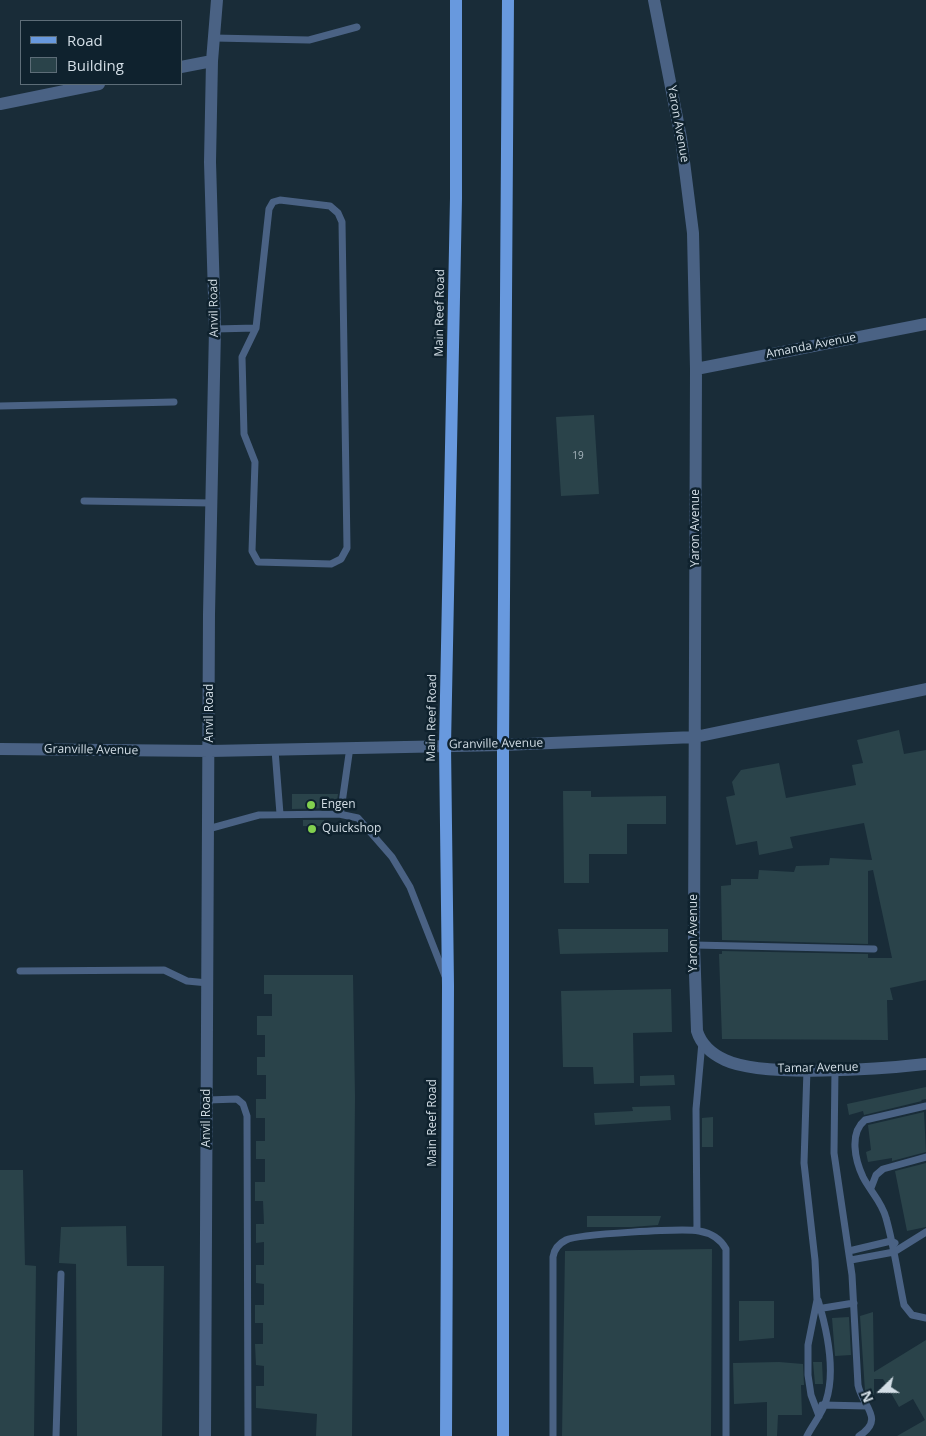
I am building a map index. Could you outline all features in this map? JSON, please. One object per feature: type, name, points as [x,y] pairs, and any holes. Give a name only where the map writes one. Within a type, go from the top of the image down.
[{"type":"main road","name":"Main Reef Road","points":[[446,1436],[448,986],[445,745],[456,198],[456,0]]},
{"type":"main road","points":[[502,1436],[503,745],[508,0]]},
{"type":"street","name":"Anvil Road","points":[[206,1431],[208,829],[215,329],[210,162],[212,60],[217,0]]},
{"type":"street","name":"Yaron Avenue","points":[[654,0],[692,208],[696,369],[695,1020],[698,1037],[713,1053]]},
{"type":"street","points":[[182,67],[212,60]]},
{"type":"street","points":[[0,104],[94,85]]},
{"type":"street","name":"Amanda Avenue","points":[[696,369],[926,324]]},
{"type":"street","name":"Granville Avenue","points":[[0,749],[274,750],[503,745],[694,737],[926,689]]},
{"type":"street","name":"Tamar Avenue","points":[[713,1053],[729,1062],[754,1068],[835,1069],[926,1064]]},
{"type":"lane","points":[[214,38],[309,40],[357,27]]},
{"type":"lane","points":[[280,200],[330,206],[338,214],[342,222],[347,548],[341,559],[331,564],[258,562],[254,558],[252,551],[255,462],[244,434],[242,357],[256,328],[269,209],[273,202],[280,200]]},
{"type":"lane","points":[[215,329],[256,328]]},
{"type":"lane","points":[[0,406],[174,402]]},
{"type":"lane","points":[[84,500],[212,503]]},
{"type":"lane","points":[[339,814],[350,747]]},
{"type":"lane","points":[[274,750],[280,814]]},
{"type":"lane","points":[[208,829],[252,817],[280,814],[351,815],[364,823],[402,872],[427,928],[448,986]]},
{"type":"lane","points":[[694,945],[874,948]]},
{"type":"lane","points":[[20,971],[164,970],[187,982],[208,983]]},
{"type":"lane","points":[[697,1230],[696,1109],[702,1042]]},
{"type":"lane","points":[[807,1069],[804,1163],[815,1260],[818,1309],[829,1353],[828,1393],[825,1404],[807,1436]]},
{"type":"lane","points":[[835,1069],[834,1162],[850,1260],[858,1385],[872,1413],[871,1424],[859,1436]]},
{"type":"lane","points":[[208,1100],[237,1099],[243,1104],[247,1116],[248,1436]]},
{"type":"lane","points":[[926,1106],[871,1117],[858,1126],[855,1138],[857,1159],[863,1176],[882,1205],[894,1252],[904,1305],[912,1315],[926,1318]]},
{"type":"lane","points":[[871,1188],[876,1175],[883,1169],[926,1157]]},
{"type":"lane","points":[[553,1436],[552,1258],[556,1248],[568,1239],[626,1233],[697,1230],[718,1238],[726,1249],[726,1436]]},
{"type":"lane","points":[[850,1260],[894,1252],[900,1246],[926,1232]]},
{"type":"lane","points":[[849,1251],[891,1241],[900,1246]]},
{"type":"lane","points":[[56,1436],[60,1274]]},
{"type":"lane","points":[[818,1309],[854,1303]]},
{"type":"lane","points":[[818,1309],[808,1345],[808,1362],[809,1385],[819,1416]]},
{"type":"lane","points":[[814,1405],[867,1406]]},
{"type":"building","points":[[594,415],[599,494],[561,496],[556,417]]},
{"type":"building","points":[[899,730],[904,754],[926,750],[926,980],[890,988],[893,1000],[887,1000],[888,1040],[722,1039],[719,954],[722,954],[722,951],[868,954],[868,958],[892,958],[873,870],[868,871],[868,944],[722,940],[721,886],[731,885],[731,879],[758,879],[759,870],[794,872],[796,866],[829,865],[830,858],[872,860],[864,823],[790,837],[793,848],[759,855],[757,841],[736,845],[726,797],[735,795],[732,782],[741,770],[779,763],[786,798],[856,785],[852,765],[863,763],[857,740]]},
{"type":"building","points":[[563,791],[591,791],[591,797],[666,796],[666,824],[627,824],[627,854],[589,854],[589,883],[564,883]]},
{"type":"building","points":[[292,794],[338,794],[336,808],[292,809]]},
{"type":"building","points":[[303,820],[324,820],[324,826],[303,826]]},
{"type":"building","points":[[558,929],[668,929],[668,952],[560,954]]},
{"type":"building","points":[[264,975],[353,975],[355,1097],[352,1436],[316,1436],[317,1414],[256,1408],[256,1386],[264,1386],[264,1366],[256,1365],[255,1344],[263,1344],[263,1323],[255,1323],[255,1305],[264,1305],[264,1284],[256,1283],[256,1265],[264,1265],[264,1242],[256,1243],[256,1224],[264,1224],[263,1201],[255,1201],[255,1182],[265,1182],[265,1159],[256,1159],[256,1141],[265,1141],[265,1118],[256,1118],[256,1099],[266,1099],[266,1075],[257,1075],[257,1057],[265,1057],[265,1035],[257,1035],[257,1016],[272,1016],[272,994],[264,994]]},
{"type":"building","points":[[671,989],[672,1032],[633,1033],[634,1083],[594,1084],[593,1067],[563,1067],[561,991]]},
{"type":"building","points":[[674,1075],[675,1085],[640,1086],[640,1076]]},
{"type":"building","points":[[926,1087],[926,1099],[922,1101],[864,1115],[863,1111],[849,1115],[847,1104]]},
{"type":"building","points":[[670,1106],[671,1120],[595,1125],[594,1113],[633,1111],[632,1107]]},
{"type":"building","points":[[924,1112],[926,1152],[892,1161],[892,1158],[868,1162],[866,1152],[871,1150],[868,1125]]},
{"type":"building","points":[[713,1117],[713,1147],[702,1147],[702,1118]]},
{"type":"building","points":[[926,1163],[926,1227],[907,1231],[895,1171]]},
{"type":"building","points":[[0,1170],[23,1170],[25,1265],[36,1266],[34,1436],[0,1436]]},
{"type":"building","points":[[587,1216],[661,1216],[658,1225],[587,1227]]},
{"type":"building","points":[[126,1226],[127,1266],[164,1266],[162,1436],[77,1436],[76,1264],[59,1263],[61,1227]]},
{"type":"building","points":[[712,1249],[711,1436],[562,1436],[565,1251]]},
{"type":"building","points":[[739,1301],[774,1301],[774,1338],[739,1341]]},
{"type":"building","points":[[873,1312],[874,1372],[926,1340],[926,1436],[897,1436],[925,1420],[913,1399],[899,1407],[883,1379],[874,1379],[874,1398],[869,1398],[865,1391],[860,1316]]},
{"type":"building","points":[[849,1317],[851,1355],[835,1356],[832,1318]]},
{"type":"building","points":[[779,1362],[803,1364],[804,1385],[801,1385],[802,1415],[778,1415],[777,1436],[767,1436],[767,1402],[734,1404],[733,1363]]},
{"type":"building","points":[[813,1362],[822,1362],[823,1384],[815,1384]]},
{"type":"place","name":"Engen","points":[[311,805]]},
{"type":"place","name":"Quickshop","points":[[312,829]]}]
